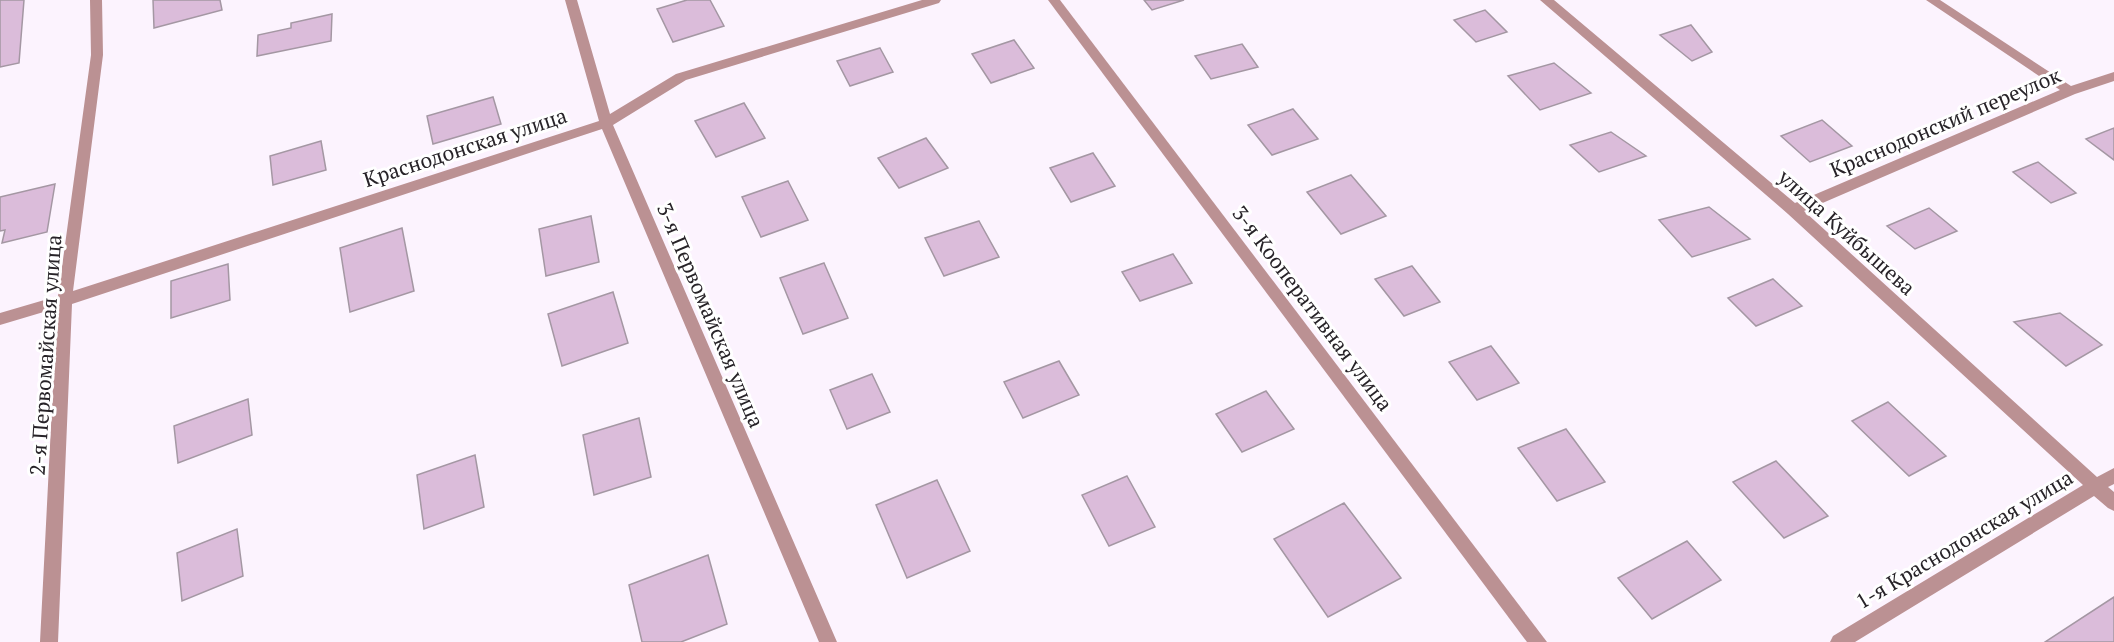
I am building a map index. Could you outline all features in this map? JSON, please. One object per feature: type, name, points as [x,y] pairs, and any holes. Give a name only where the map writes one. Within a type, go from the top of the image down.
[{"type":"street","name":"2-я Первомайская улица","points":[[50,642],[65,300],[97,55],[96,0]]},
{"type":"street","name":"3-я Первомайская улица","points":[[571,0],[606,123],[828,642]]},
{"type":"street","name":"Краснодонская улица","points":[[0,319],[65,300],[606,123],[681,77],[935,0]]},
{"type":"street","name":"3-я Кооперативная улица","points":[[1054,0],[1538,642]]},
{"type":"street","name":"улица Куйбышева","points":[[1546,0],[1793,210],[2114,503]]},
{"type":"street","points":[[1932,0],[2070,91]]},
{"type":"street","name":"Краснодонский переулок","points":[[1793,210],[2070,91],[2114,76]]},
{"type":"street","name":"1-я Краснодонская улица","points":[[1839,642],[2114,475]]},
{"type":"building","points":[[0,0],[24,0],[19,63],[0,67]]},
{"type":"building","points":[[153,0],[220,0],[222,10],[154,28]]},
{"type":"building","points":[[687,0],[710,0],[724,26],[673,42],[657,9]]},
{"type":"building","points":[[1144,0],[1184,0],[1152,10]]},
{"type":"building","points":[[1485,10],[1507,32],[1476,42],[1454,20]]},
{"type":"building","points":[[332,14],[331,41],[257,56],[258,35],[291,28],[291,23]]},
{"type":"building","points":[[1691,25],[1712,52],[1692,61],[1660,35]]},
{"type":"building","points":[[1014,40],[1034,68],[991,83],[972,54]]},
{"type":"building","points":[[1242,44],[1258,67],[1211,79],[1195,56]]},
{"type":"building","points":[[880,48],[893,72],[850,86],[837,61]]},
{"type":"building","points":[[1554,63],[1591,93],[1540,110],[1508,76]]},
{"type":"building","points":[[493,97],[501,124],[433,144],[427,116]]},
{"type":"building","points":[[744,103],[765,138],[716,157],[695,121]]},
{"type":"building","points":[[1293,109],[1318,139],[1272,155],[1248,125]]},
{"type":"building","points":[[1822,120],[1852,146],[1810,162],[1781,136]]},
{"type":"building","points":[[2114,128],[2114,160],[2086,139]]},
{"type":"building","points":[[1611,132],[1646,156],[1599,172],[1570,145]]},
{"type":"building","points":[[926,138],[948,168],[899,188],[878,158]]},
{"type":"building","points":[[321,141],[326,170],[273,185],[270,156]]},
{"type":"building","points":[[1093,153],[1115,186],[1071,202],[1050,168]]},
{"type":"building","points":[[2038,162],[2076,193],[2051,203],[2013,172]]},
{"type":"building","points":[[1351,175],[1386,216],[1341,234],[1307,192]]},
{"type":"building","points":[[788,181],[808,220],[761,237],[742,197]]},
{"type":"building","points":[[55,184],[47,232],[2,243],[5,230],[0,231],[0,197]]},
{"type":"building","points":[[1709,207],[1750,239],[1692,257],[1659,220]]},
{"type":"building","points":[[1929,208],[1957,231],[1915,249],[1887,226]]},
{"type":"building","points":[[591,216],[599,262],[546,276],[539,229]]},
{"type":"building","points":[[979,221],[999,257],[944,276],[925,238]]},
{"type":"building","points":[[402,228],[414,291],[350,312],[340,248]]},
{"type":"building","points":[[1173,254],[1192,283],[1140,301],[1122,272]]},
{"type":"building","points":[[824,263],[848,318],[803,334],[780,278]]},
{"type":"building","points":[[228,264],[230,300],[171,318],[171,281]]},
{"type":"building","points":[[1412,266],[1440,302],[1404,316],[1375,279]]},
{"type":"building","points":[[1773,279],[1802,306],[1756,326],[1728,298]]},
{"type":"building","points":[[613,292],[628,343],[562,366],[548,314]]},
{"type":"building","points":[[2060,313],[2102,345],[2066,366],[2014,322]]},
{"type":"building","points":[[1491,346],[1519,383],[1477,400],[1449,362]]},
{"type":"building","points":[[1059,361],[1079,395],[1023,418],[1004,382]]},
{"type":"building","points":[[872,374],[890,412],[847,429],[830,390]]},
{"type":"building","points":[[1266,391],[1294,429],[1242,452],[1216,414]]},
{"type":"building","points":[[248,399],[252,435],[178,463],[174,426]]},
{"type":"building","points":[[1888,402],[1946,456],[1909,476],[1852,421]]},
{"type":"building","points":[[639,418],[651,477],[594,495],[583,435]]},
{"type":"building","points":[[1566,429],[1605,482],[1557,501],[1518,448]]},
{"type":"building","points":[[475,455],[484,507],[424,529],[417,475]]},
{"type":"building","points":[[1776,461],[1828,516],[1784,538],[1733,482]]},
{"type":"building","points":[[1127,476],[1155,527],[1109,546],[1082,495]]},
{"type":"building","points":[[937,480],[970,551],[907,578],[876,505]]},
{"type":"building","points":[[1344,503],[1401,578],[1328,617],[1274,539]]},
{"type":"building","points":[[237,529],[243,576],[182,601],[177,553]]},
{"type":"building","points":[[1687,541],[1721,580],[1652,619],[1618,578]]},
{"type":"building","points":[[708,555],[727,624],[681,642],[642,642],[629,585]]},
{"type":"building","points":[[2114,597],[2114,642],[2045,642]]}]
